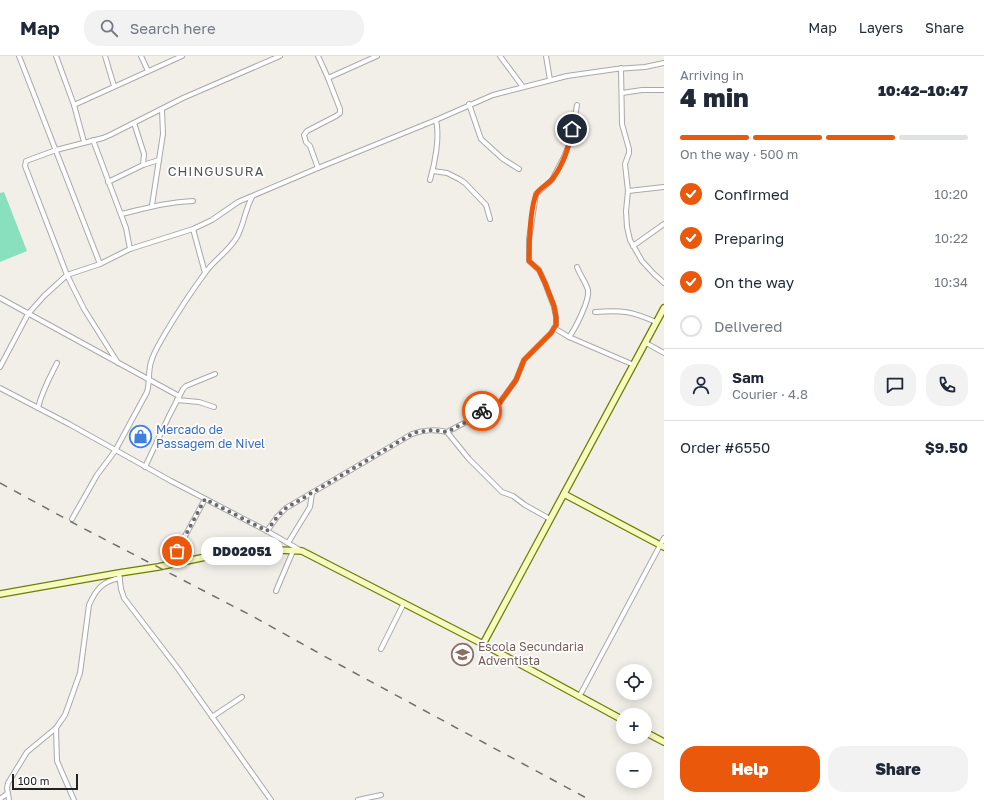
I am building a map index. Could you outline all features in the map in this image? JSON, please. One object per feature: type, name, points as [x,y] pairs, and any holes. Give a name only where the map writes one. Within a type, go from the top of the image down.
[{"type":"main road","points":[[483,644],[664,308]]},
{"type":"main road","points":[[564,494],[662,546]]},
{"type":"main road","points":[[0,594],[120,575],[170,564],[244,551],[260,550],[302,552],[483,644],[616,716]]},
{"type":"main road","points":[[652,736],[664,742]]},
{"type":"street","points":[[20,56],[100,264]]},
{"type":"street","points":[[56,56],[74,105],[84,142]]},
{"type":"street","points":[[105,56],[114,86]]},
{"type":"street","points":[[141,56],[148,71]]},
{"type":"street","points":[[74,105],[175,57],[182,56]]},
{"type":"street","points":[[266,56],[268,61]]},
{"type":"street","points":[[118,363],[81,303],[66,275],[25,166],[26,161],[56,150],[103,138],[162,110],[183,98],[280,56]]},
{"type":"street","points":[[318,56],[340,109],[340,113],[336,116],[307,131],[304,135],[306,142],[310,146],[318,168]]},
{"type":"street","points":[[328,78],[377,56]]},
{"type":"street","points":[[500,56],[523,87]]},
{"type":"street","points":[[546,56],[550,80]]},
{"type":"street","points":[[0,368],[28,314],[66,275],[100,264],[130,249],[193,229],[212,220],[232,205],[493,95],[567,76],[621,68],[645,67],[664,63]]},
{"type":"street","points":[[621,68],[622,124],[629,149],[625,164],[628,191],[626,211],[627,227],[630,240],[642,261],[664,283]]},
{"type":"street","points":[[622,93],[642,90],[664,90]]},
{"type":"street","points":[[469,104],[481,139],[502,159],[520,169]]},
{"type":"street","points":[[267,531],[277,517],[286,508],[412,434],[433,430],[447,432],[466,422],[482,411],[498,405],[516,380],[521,365],[528,355],[554,328],[556,317],[551,298],[539,270],[529,261],[529,239],[536,194],[552,180],[564,157],[571,139],[577,104]]},
{"type":"street","points":[[152,205],[163,134],[162,110]]},
{"type":"street","points":[[430,180],[433,171],[438,132],[436,120]]},
{"type":"street","points":[[134,124],[144,154],[143,165]]},
{"type":"street","points":[[93,140],[126,228],[130,249]]},
{"type":"street","points":[[108,182],[143,165],[159,160]]},
{"type":"street","points":[[433,171],[447,173],[465,183],[486,205],[490,220]]},
{"type":"street","points":[[628,191],[664,186]]},
{"type":"street","points":[[72,519],[97,475],[115,450],[147,392],[149,369],[154,354],[183,303],[204,273],[236,238],[243,226],[252,197]]},
{"type":"street","points":[[121,214],[152,205],[194,201]]},
{"type":"street","points":[[633,246],[664,224]]},
{"type":"street","points":[[193,229],[204,273]]},
{"type":"street","points":[[569,337],[576,325],[588,296],[587,288],[577,267]]},
{"type":"street","points":[[0,298],[149,380],[178,398],[199,402],[214,407]]},
{"type":"street","points":[[595,312],[636,313],[656,322]]},
{"type":"street","points":[[554,328],[569,337],[634,365]]},
{"type":"street","points":[[646,343],[664,352]]},
{"type":"street","points":[[38,408],[43,390],[57,363]]},
{"type":"street","points":[[145,467],[178,398],[186,386],[216,374]]},
{"type":"street","points":[[0,388],[145,467],[288,542],[302,552]]},
{"type":"street","points":[[447,432],[469,459],[502,492],[512,496],[550,519]]},
{"type":"street","points":[[288,542],[310,507],[312,493]]},
{"type":"street","points":[[170,564],[205,499]]},
{"type":"street","points":[[579,697],[662,546],[664,538]]},
{"type":"street","points":[[276,591],[292,551]]},
{"type":"street","points":[[9,800],[8,783],[23,757],[56,728],[65,715],[80,673],[89,605],[91,600],[102,585],[120,575],[121,589],[124,598],[134,609],[179,670],[271,800]]},
{"type":"street","points":[[381,649],[404,603]]},
{"type":"street","points":[[212,717],[242,697]]},
{"type":"street","points":[[56,728],[57,760],[74,800]]},
{"type":"street","points":[[0,799],[8,793]]},
{"type":"street","points":[[358,800],[381,795]]},
{"type":"green space","points":[[4,192],[27,251],[0,262],[0,193]]},
{"type":"railway","points":[[0,483],[254,617],[590,800]]},
{"type":"way so far","points":[[177,551],[205,499],[267,531],[277,517],[286,508],[412,434],[433,430],[447,432],[466,422],[482,411]]},
{"type":"place","name":"Mercado de Passagem de Nivel","points":[[141,437]]},
{"type":"place","name":"DD02051","points":[[177,551]]},
{"type":"place","name":"Escola Secundaria Adventista","points":[[462,654]]},
{"type":"district","name":"CHINGUSURA","points":[[216,171]]},
{"type":"route","points":[[482,411],[498,405],[519,375],[521,365],[524,360],[551,333],[556,325],[554,306],[545,283],[539,270],[529,261],[529,239],[536,194],[552,180],[556,174],[571,139],[572,129]]}]
